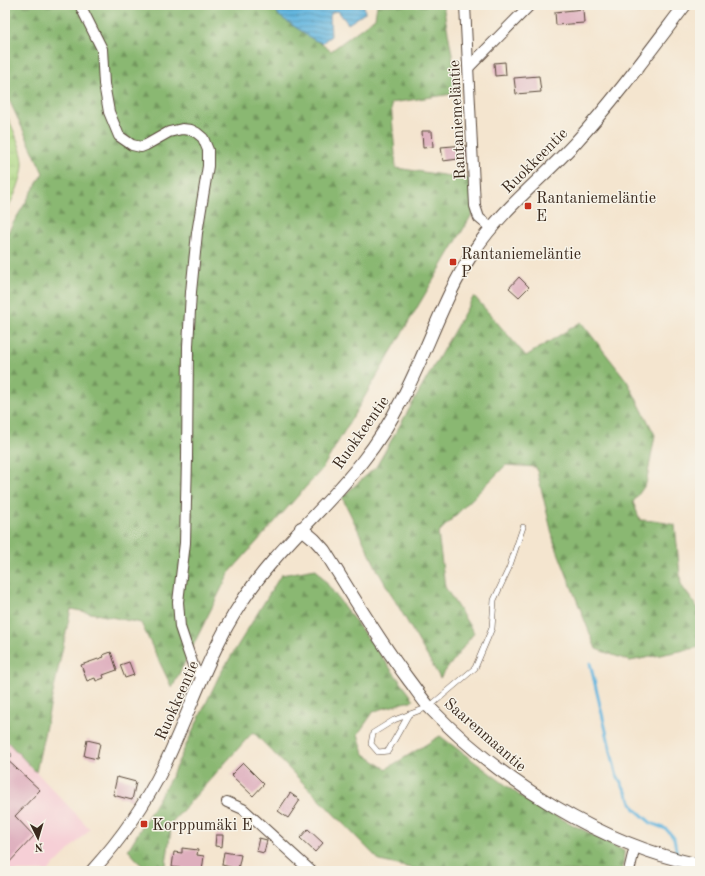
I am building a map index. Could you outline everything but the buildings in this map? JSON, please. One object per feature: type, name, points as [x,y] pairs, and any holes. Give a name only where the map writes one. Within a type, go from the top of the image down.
[{"type":"street","points":[[80,5],[102,49],[104,84],[109,112],[119,136],[136,147],[141,147],[146,146],[169,132],[182,128],[191,130],[203,138],[208,150],[208,166],[196,233],[191,292],[188,346],[185,543],[178,602],[180,627],[186,645],[194,668],[203,676]]},
{"type":"street","name":"Rantaniemeläntie","points":[[465,5],[476,206],[479,218],[491,228]]},
{"type":"street","points":[[469,67],[530,5]]},
{"type":"street","name":"Ruokkeentie","points":[[92,871],[127,830],[146,801],[164,766],[221,637],[254,583],[362,462],[385,431],[403,398],[451,291],[464,267],[491,228],[515,202],[574,144],[603,112],[685,5]]},
{"type":"street","name":"Saarenmaantie","points":[[302,528],[324,550],[391,657],[430,707],[478,753],[526,789],[574,818],[635,846],[685,862],[700,865]]},
{"type":"street","points":[[227,802],[243,809],[311,871]]},
{"type":"street","points":[[629,871],[635,846]]},
{"type":"lane","points":[[409,714],[388,751],[378,752],[371,744],[373,733],[394,720],[409,714],[430,707],[475,668],[492,628],[494,600],[510,568],[524,527]]},
{"type":"lane","points":[[5,751],[9,755]]},
{"type":"shaded area","points":[[5,739],[90,829],[48,871],[5,871]]},
{"type":"green space","points":[[5,5],[268,5],[331,51],[375,18],[377,5],[443,5],[459,93],[391,103],[396,168],[470,179],[474,211],[322,469],[229,573],[172,688],[141,623],[71,609],[36,772],[5,739],[5,237],[43,173],[5,91]]},
{"type":"green space","points":[[5,113],[21,151],[23,167],[17,188],[5,211]]},
{"type":"green space","points":[[474,296],[526,356],[581,322],[627,381],[655,435],[646,484],[633,502],[640,520],[657,521],[675,525],[681,585],[700,611],[700,647],[630,661],[596,649],[554,542],[536,467],[506,465],[438,533],[445,587],[474,633],[440,678],[379,573],[342,497],[376,467]]},
{"type":"green space","points":[[316,569],[414,700],[374,711],[358,734],[364,754],[386,769],[440,736],[527,801],[624,851],[623,871],[424,871],[380,861],[253,732],[172,822],[165,871],[147,871],[128,850],[169,781],[219,676],[281,575]]},
{"type":"water","points":[[273,5],[364,5],[365,13],[348,24],[338,11],[332,12],[330,16],[331,36],[322,43],[314,40],[279,16]]},
{"type":"waterway","points":[[590,663],[616,773],[635,809],[651,823],[666,829],[674,838],[677,855]]},
{"type":"place","name":"Rantaniemeläntie E","points":[[528,206]]},
{"type":"place","name":"Rantaniemeläntie P","points":[[453,262]]},
{"type":"place","name":"Korppumäki E","points":[[144,824]]}]
